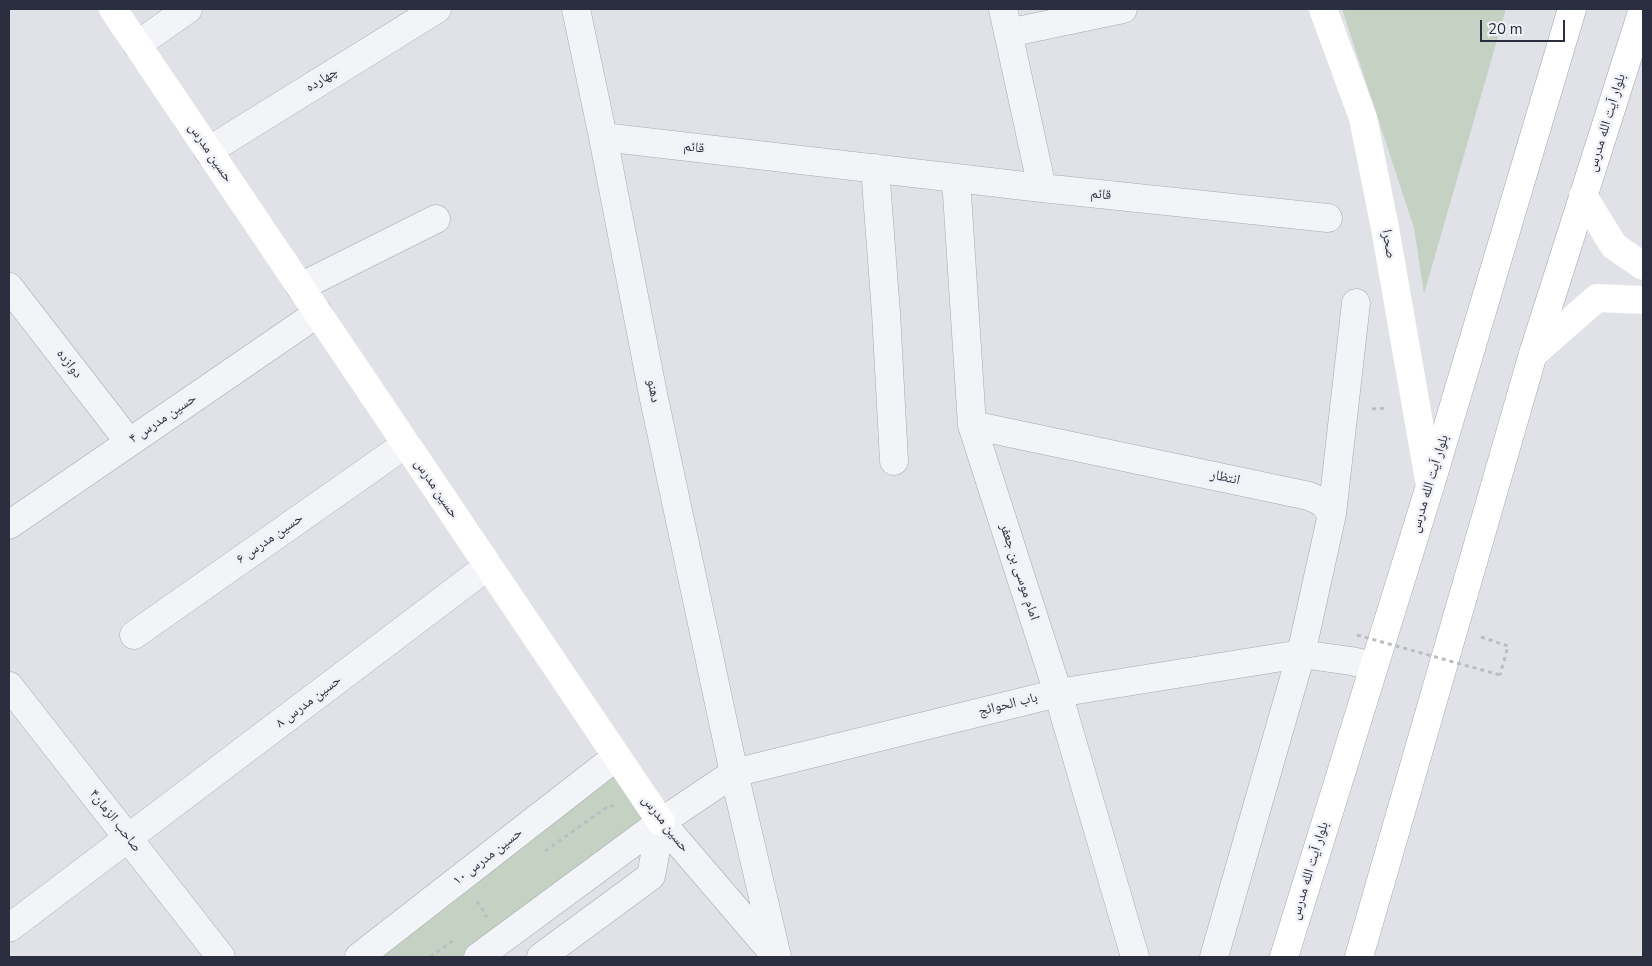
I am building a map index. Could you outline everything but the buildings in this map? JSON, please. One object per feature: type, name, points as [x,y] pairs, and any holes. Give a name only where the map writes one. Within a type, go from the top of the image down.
[{"type":"main road","name":"حسین مدرس","points":[[113,9],[661,822]]},
{"type":"main road","name":"صحرا","points":[[1323,9],[1363,118],[1385,228],[1430,486]]},
{"type":"main road","name":"بلوار آیت الله مدرس","points":[[1284,957],[1430,486],[1572,9]]},
{"type":"main road","name":"بلوار آیت الله مدرس","points":[[1359,957],[1533,354],[1643,9]]},
{"type":"main road","points":[[1584,196],[1614,246],[1643,266]]},
{"type":"main road","points":[[1533,354],[1597,298],[1643,300]]},
{"type":"street","points":[[137,45],[188,9]]},
{"type":"street","name":"چهارده","points":[[208,151],[437,9]]},
{"type":"street","name":"دهنو","points":[[576,9],[653,394],[734,773]]},
{"type":"street","points":[[1042,188],[1006,21],[1123,9]]},
{"type":"street","name":"قائم","points":[[603,137],[1042,188],[1328,218]]},
{"type":"street","points":[[875,168],[886,313],[894,462]]},
{"type":"street","name":"امام موسی بن جعفر","points":[[956,178],[972,425],[1058,693],[1135,957]]},
{"type":"street","points":[[300,287],[436,219]]},
{"type":"street","name":"دوازده","points":[[9,287],[129,442]]},
{"type":"street","points":[[1214,957],[1301,654],[1332,514],[1356,303]]},
{"type":"street","name":"حسین مدرس ۴","points":[[9,525],[318,313]]},
{"type":"street","name":"انتظار","points":[[972,425],[1309,496],[1322,502],[1332,514]]},
{"type":"street","name":"حسین مدرس ۶","points":[[134,635],[406,444]]},
{"type":"street","name":"حسین مدرس ۸","points":[[9,928],[488,566]]},
{"type":"street","name":"باب الحوائج","points":[[661,822],[734,773],[1058,693],[1301,654],[1373,666]]},
{"type":"street","name":"صاحب الزمان۴","points":[[9,686],[221,957]]},
{"type":"street","name":"حسین مدرس ۱۰","points":[[359,957],[616,757]]},
{"type":"street","name":"حسین مدرس","points":[[734,773],[777,957]]},
{"type":"street","points":[[478,957],[661,822]]},
{"type":"street","points":[[542,957],[651,876],[661,822]]},
{"type":"street","name":"حسین مدرس","points":[[661,822],[777,957]]},
{"type":"path","points":[[1344,410],[1416,406]]},
{"type":"path","points":[[1357,635],[1500,675],[1508,646]]},
{"type":"path","points":[[539,856],[610,805],[620,808]]},
{"type":"path","points":[[484,895],[476,900],[504,938]]},
{"type":"path","points":[[480,921],[487,916]]},
{"type":"path","points":[[430,957],[458,937]]},
{"type":"green space","points":[[1342,9],[1506,9],[1424,294],[1414,228]]},
{"type":"green space","points":[[614,767],[648,815],[461,957],[370,957]]}]
